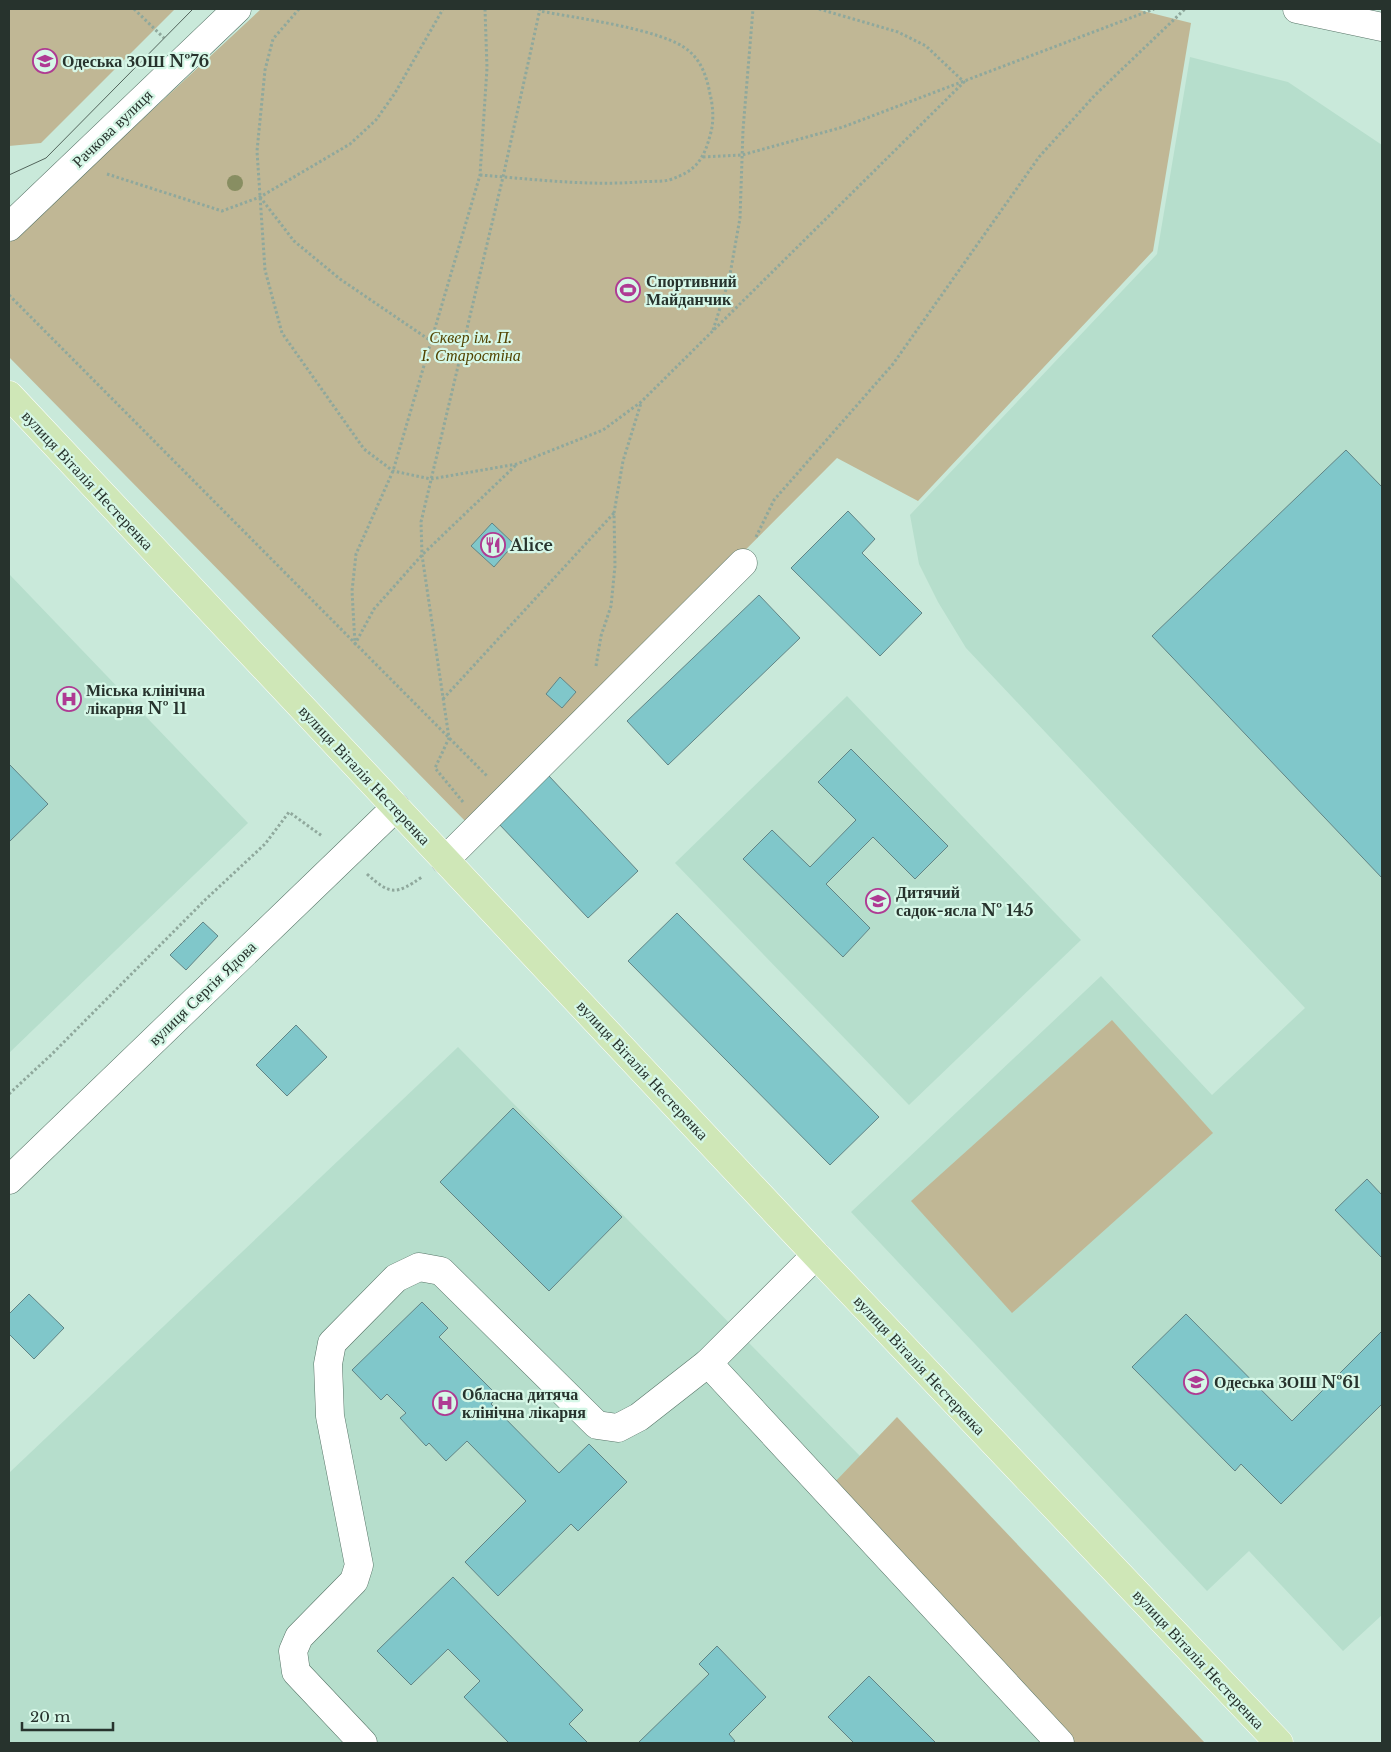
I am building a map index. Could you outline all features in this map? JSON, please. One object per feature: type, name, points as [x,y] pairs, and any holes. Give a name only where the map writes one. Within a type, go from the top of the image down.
[{"type":"main road","name":"вулиця Віталія Нестеренка","points":[[9,395],[816,1255],[1279,1743]]},
{"type":"street","name":"Рачкова вулиця","points":[[9,228],[237,9]]},
{"type":"street","points":[[1297,9],[1382,27]]},
{"type":"street","points":[[446,860],[743,563]]},
{"type":"street","name":"вулиця Сергія Ядова","points":[[9,1180],[396,807]]},
{"type":"street","points":[[363,1743],[296,1672],[292,1651],[299,1637],[354,1581],[359,1565],[330,1416],[328,1364],[332,1343],[396,1278],[419,1268],[441,1271],[597,1425],[618,1428],[639,1417],[708,1363],[816,1255]]},
{"type":"street","points":[[708,1363],[1060,1743]]},
{"type":"path","points":[[134,9],[185,58]]},
{"type":"path","points":[[299,9],[273,39],[265,70],[257,151],[265,270],[282,333],[364,449],[393,471],[431,479],[517,464],[603,430],[641,402],[964,82]]},
{"type":"path","points":[[75,164],[222,211],[260,197],[350,144],[376,120],[395,93],[443,9]]},
{"type":"path","points":[[355,644],[352,591],[356,554],[393,471],[480,175],[487,68],[486,9]]},
{"type":"path","points":[[713,330],[730,280],[740,218],[742,155],[753,9]]},
{"type":"path","points":[[819,9],[898,32],[926,46],[964,82]]},
{"type":"path","points":[[703,157],[742,155],[842,127],[1154,9]]},
{"type":"path","points":[[743,563],[774,500],[893,364],[1039,158],[1095,96],[1185,9]]},
{"type":"path","points":[[449,738],[422,555],[421,522],[503,177],[540,10],[639,30],[674,42],[688,50],[699,62],[708,82],[713,107],[712,130],[703,157],[690,170],[668,180],[615,184],[503,177],[480,175]]},
{"type":"path","points":[[260,197],[294,241],[340,279],[431,341]]},
{"type":"path","points":[[9,295],[508,798]]},
{"type":"path","points":[[595,671],[601,636],[612,598],[615,566],[614,513],[623,461],[641,402]]},
{"type":"path","points":[[355,644],[374,609],[422,555],[517,464]]},
{"type":"path","points":[[443,700],[614,513]]},
{"type":"path","points":[[9,1094],[52,1054],[205,900],[265,844],[289,812]]},
{"type":"shaded area","points":[[1190,57],[1288,82],[1382,145],[1382,1615],[1343,1651],[1249,1551],[1207,1591],[851,1212],[1101,976],[1212,1095],[1305,1008],[966,648],[938,602],[919,564],[910,515],[1157,254]]},
{"type":"shaded area","name":"Міська клінічна лікарня № 11","points":[[9,574],[248,823],[9,1053]]},
{"type":"shaded area","name":"Дитячий садок-ясла № 145","points":[[847,696],[1081,940],[909,1105],[675,863]]},
{"type":"shaded area","name":"Обласна дитяча клінічна лікарня","points":[[458,1047],[1142,1743],[9,1743],[9,1473]]},
{"type":"green space","points":[[9,9],[175,9],[41,143],[9,146]]},
{"type":"green space","name":"Сквер ім. П. І. Старостіна","points":[[261,9],[1135,9],[1191,23],[1153,251],[918,501],[837,458],[470,826],[9,357],[9,243]]},
{"type":"green space","points":[[1112,1020],[1213,1133],[1012,1313],[911,1201]]},
{"type":"green space","points":[[897,1417],[1205,1743],[1052,1743],[833,1484]]},
{"type":"building","points":[[1346,450],[1382,487],[1382,878],[1152,636]]},
{"type":"building","points":[[848,511],[875,539],[862,553],[922,613],[880,656],[791,568]]},
{"type":"building","name":"Alice","points":[[492,523],[514,544],[494,567],[471,546]]},
{"type":"building","points":[[759,595],[800,638],[668,765],[627,721]]},
{"type":"building","points":[[560,677],[576,692],[562,708],[546,694]]},
{"type":"building","points":[[851,749],[948,846],[915,879],[873,837],[826,884],[870,928],[843,957],[743,859],[772,830],[810,867],[856,820],[818,782]]},
{"type":"building","points":[[9,764],[48,804],[9,842]]},
{"type":"building","points":[[549,776],[638,871],[588,918],[499,824]]},
{"type":"building","points":[[677,913],[879,1117],[830,1165],[628,961]]},
{"type":"building","points":[[203,922],[218,936],[186,970],[170,955]]},
{"type":"building","points":[[296,1025],[327,1057],[287,1096],[256,1065]]},
{"type":"building","points":[[513,1108],[622,1217],[549,1291],[440,1182]]},
{"type":"building","points":[[1367,1179],[1382,1195],[1382,1258],[1335,1210]]},
{"type":"building","points":[[29,1294],[64,1328],[34,1359],[9,1334],[9,1314]]},
{"type":"building","points":[[422,1302],[448,1328],[439,1337],[498,1396],[491,1404],[559,1473],[589,1444],[627,1482],[578,1531],[571,1524],[498,1596],[465,1562],[526,1501],[467,1441],[446,1461],[429,1443],[426,1446],[400,1418],[406,1413],[387,1394],[381,1400],[352,1370]]},
{"type":"building","points":[[1186,1314],[1292,1421],[1382,1331],[1382,1404],[1281,1504],[1241,1464],[1235,1471],[1132,1367]]},
{"type":"building","points":[[453,1577],[583,1710],[569,1724],[588,1743],[509,1743],[464,1697],[480,1681],[448,1649],[411,1685],[377,1651]]},
{"type":"building","points":[[717,1646],[766,1697],[729,1734],[735,1741],[732,1743],[638,1743],[709,1674],[699,1664]]},
{"type":"building","points":[[869,1676],[936,1743],[854,1743],[828,1717]]},
{"type":"tram line","points":[[9,175],[46,158],[193,9]]},
{"type":"place","name":"Одеська ЗОШ №76","points":[[45,61]]},
{"type":"place","name":"Спортивний Майданчик","points":[[628,290]]},
{"type":"place","name":"Alice","points":[[493,545]]},
{"type":"place","name":"Міська клінічна лікарня № 11","points":[[69,699]]},
{"type":"place","name":"Дитячий садок-ясла № 145","points":[[878,901]]},
{"type":"place","name":"Одеська ЗОШ №61","points":[[1196,1382]]},
{"type":"place","name":"Обласна дитяча клінічна лікарня","points":[[445,1403]]}]
